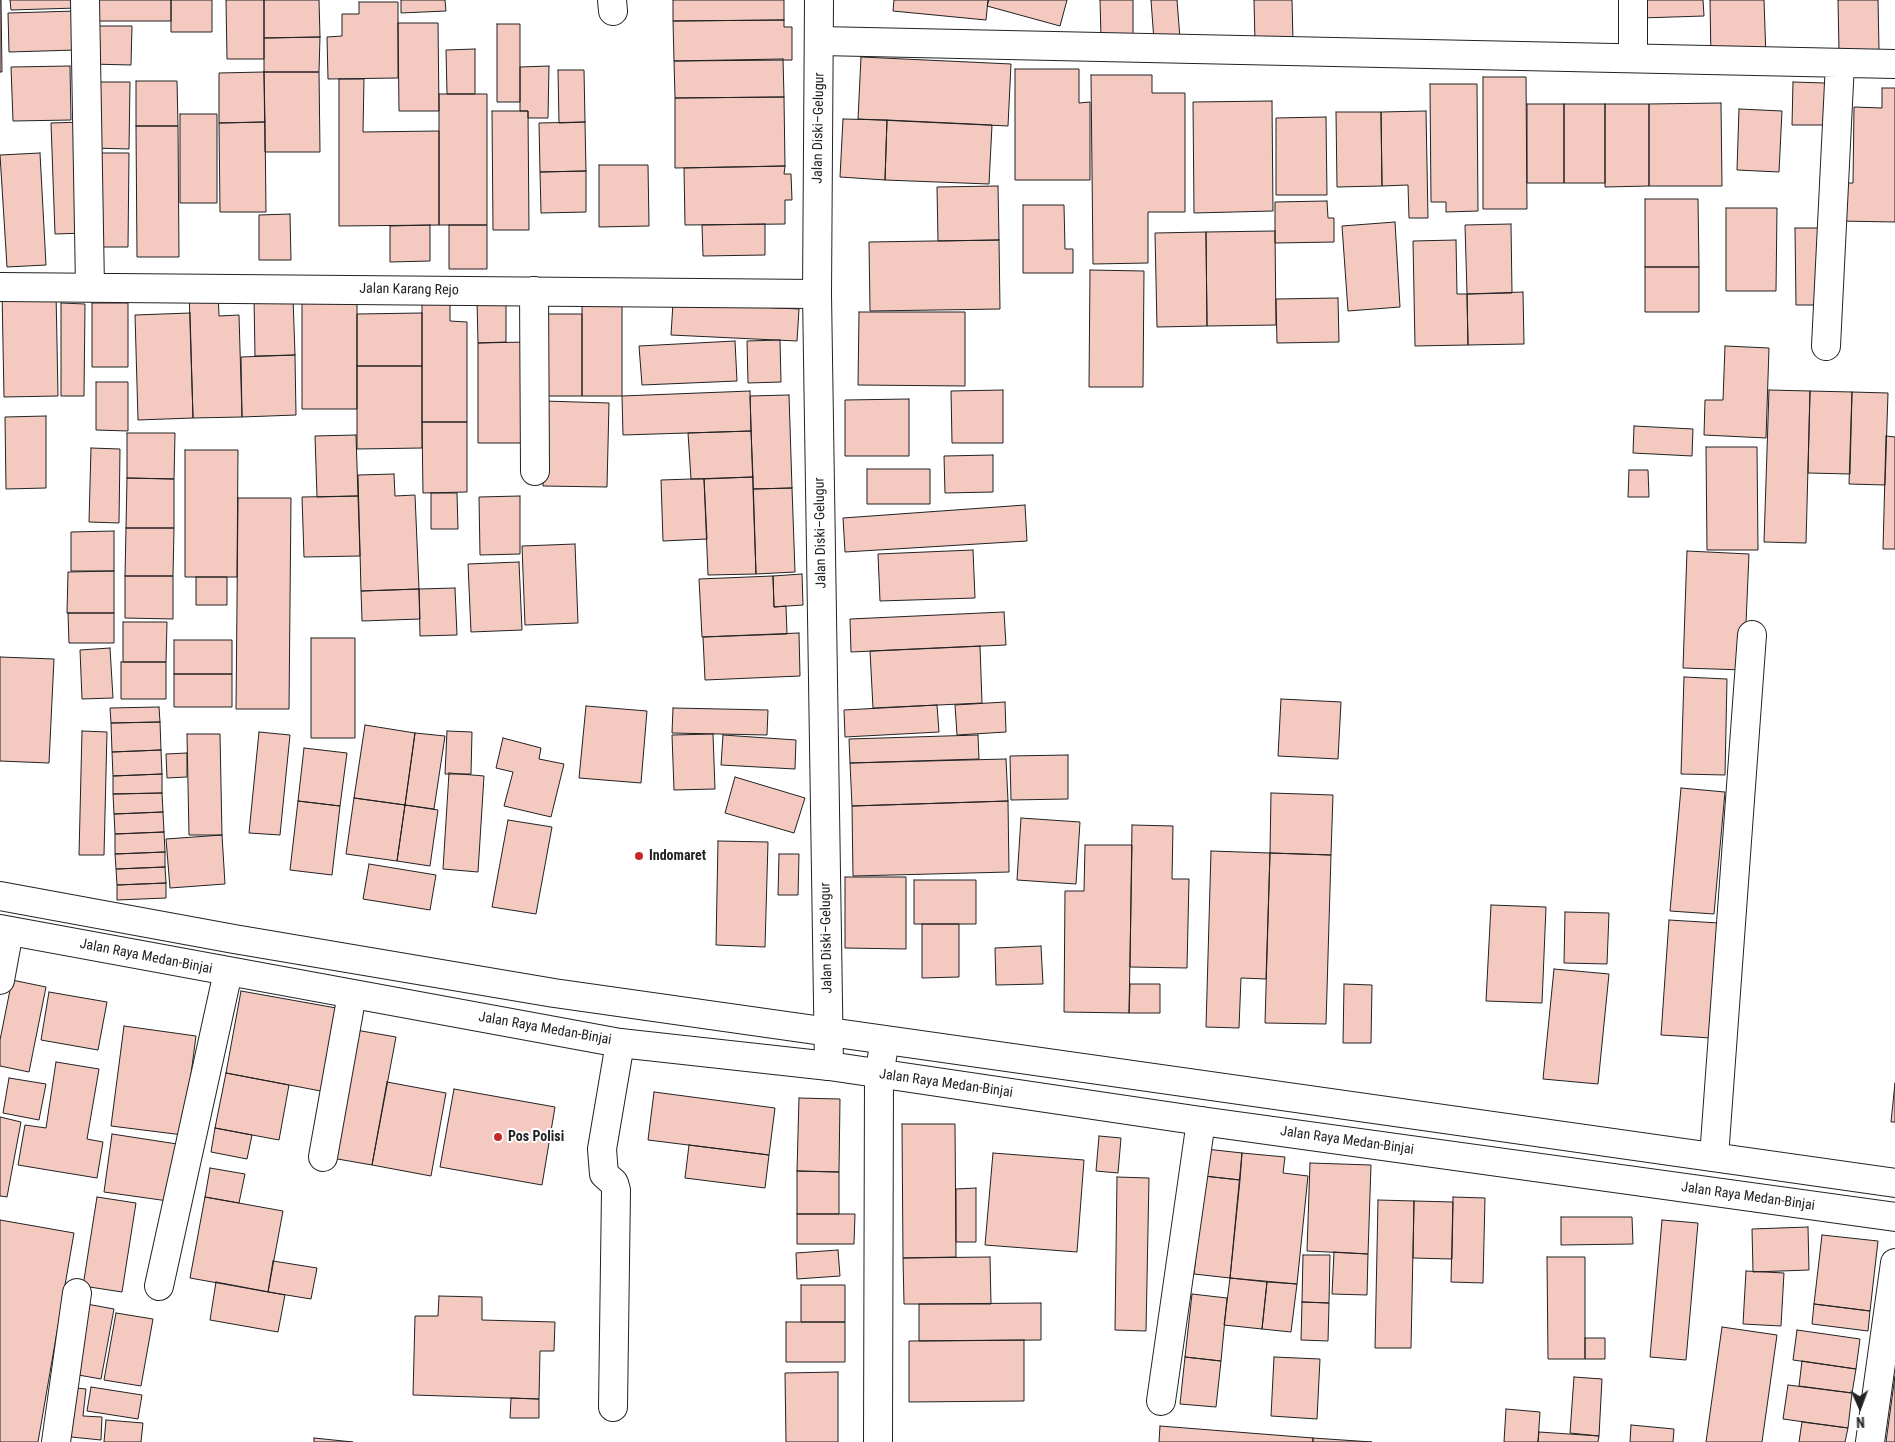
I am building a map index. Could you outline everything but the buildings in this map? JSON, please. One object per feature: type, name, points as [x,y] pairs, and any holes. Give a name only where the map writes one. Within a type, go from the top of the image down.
[{"type":"main road","points":[[85,0],[90,287]]},
{"type":"main road","name":"Jalan Diski–Gelugur","points":[[819,0],[817,294],[828,1066]]},
{"type":"main road","points":[[1633,0],[1633,58]]},
{"type":"main road","points":[[820,40],[1895,64]]},
{"type":"main road","points":[[1826,346],[1840,63]]},
{"type":"main road","name":"Jalan Karang Rejo","points":[[0,287],[817,294]]},
{"type":"main road","points":[[534,291],[535,471]]},
{"type":"main road","points":[[1714,1157],[1752,635]]},
{"type":"main road","points":[[0,896],[253,942],[554,993],[1895,1183]]},
{"type":"main road","points":[[0,980],[4,930]]},
{"type":"main road","name":"Jalan Raya Medan-Binjai","points":[[4,930],[620,1043],[828,1066],[1201,1121],[1895,1218]]},
{"type":"main road","points":[[159,1286],[228,972]]},
{"type":"main road","points":[[323,1157],[352,994]]},
{"type":"main road","points":[[878,1442],[879,1074],[885,1041]]},
{"type":"main road","points":[[613,1407],[616,1190],[614,1183],[604,1174],[602,1149],[620,1043]]},
{"type":"main road","points":[[1161,1401],[1201,1121]]},
{"type":"main road","points":[[1870,1442],[1895,1263]]},
{"type":"main road","points":[[56,1442],[77,1293]]},
{"type":"place","name":"Indomaret","points":[[639,856]]},
{"type":"place","name":"Pos Polisi","points":[[498,1137]]}]
